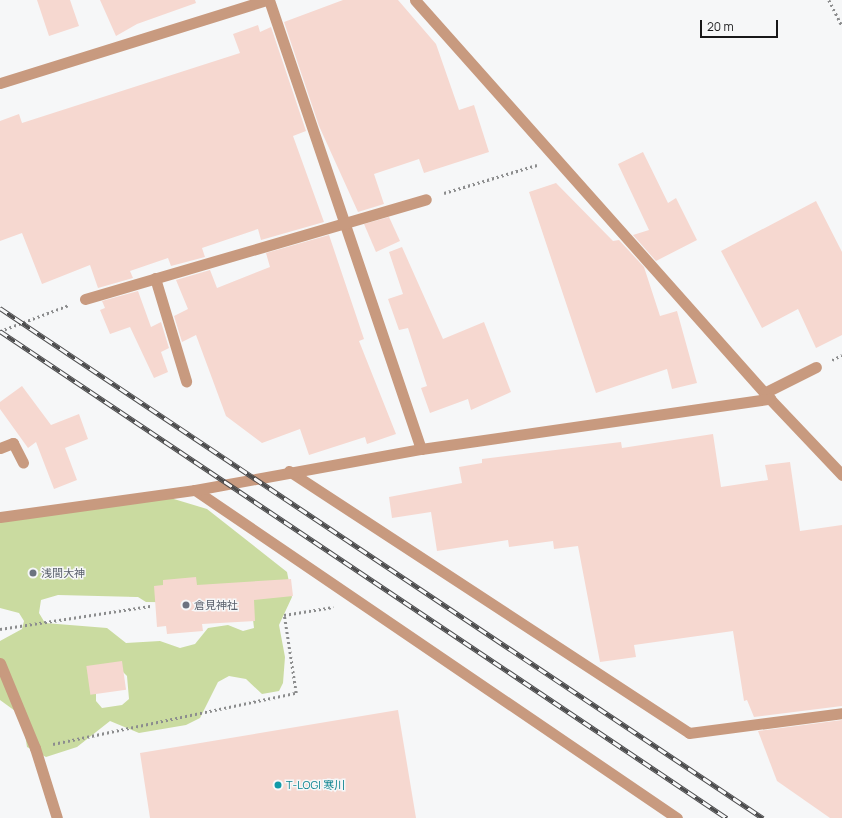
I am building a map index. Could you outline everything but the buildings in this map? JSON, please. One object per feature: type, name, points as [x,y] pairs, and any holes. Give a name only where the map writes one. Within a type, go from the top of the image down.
[{"type":"street","points":[[0,83],[268,0],[421,449]]},
{"type":"street","points":[[415,0],[767,396],[842,475]]},
{"type":"street","points":[[85,299],[426,199]]},
{"type":"street","points":[[155,278],[186,380]]},
{"type":"street","points":[[0,517],[195,490],[289,471],[421,449],[767,396],[816,367]]},
{"type":"street","points":[[0,448],[13,443],[23,463]]},
{"type":"street","points":[[289,471],[689,733],[842,713]]},
{"type":"street","points":[[195,490],[677,818]]},
{"type":"street","points":[[0,663],[35,748],[57,818]]},
{"type":"path","points":[[829,0],[842,26]]},
{"type":"path","points":[[426,199],[557,160]]},
{"type":"path","points":[[0,331],[85,299]]},
{"type":"path","points":[[35,748],[296,693],[284,615],[361,603]]},
{"type":"path","points":[[0,629],[150,606]]},
{"type":"green space","points":[[154,493],[207,509],[287,572],[292,597],[279,625],[285,657],[283,683],[279,691],[262,694],[246,679],[229,676],[218,682],[200,718],[186,725],[139,733],[110,721],[77,747],[46,757],[27,747],[22,716],[0,700],[0,641],[22,629],[24,621],[19,613],[0,608],[0,517]],"holes":[[[58,595],[138,597],[146,602],[251,603],[254,628],[243,631],[228,625],[208,628],[195,644],[180,648],[160,641],[126,643],[107,628],[45,623],[39,613],[41,600]],[[123,672],[127,676],[129,699],[122,705],[102,708],[96,701],[96,690]]]},
{"type":"railway","points":[[0,308],[763,818]]},
{"type":"railway","points":[[0,331],[727,818]]},
{"type":"place","name":"浅間大神","points":[[33,573]]},
{"type":"place","name":"倉見神社","points":[[186,605]]},
{"type":"place","name":"T-LOGI 寒川","points":[[278,785]]}]
